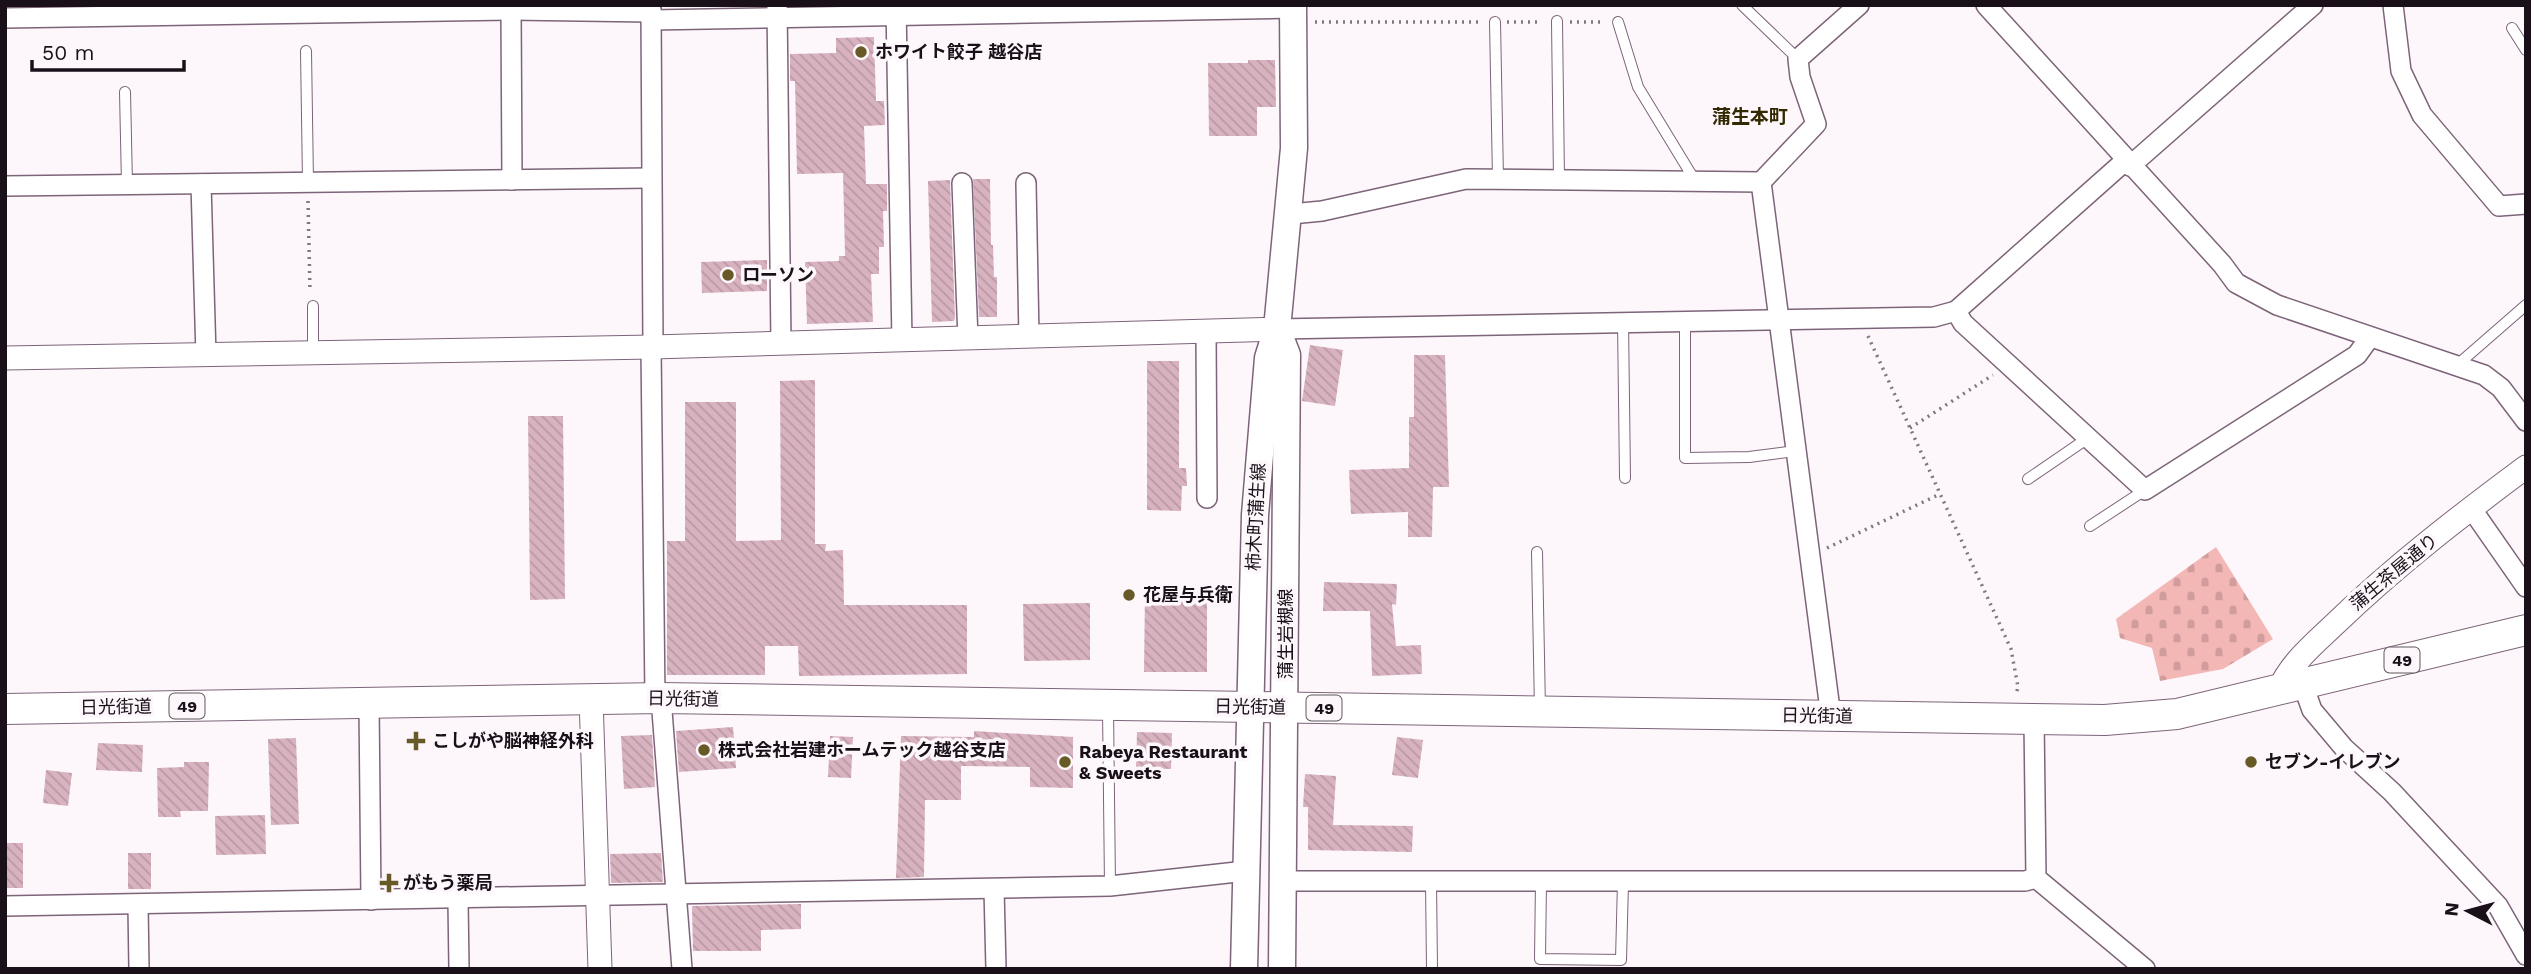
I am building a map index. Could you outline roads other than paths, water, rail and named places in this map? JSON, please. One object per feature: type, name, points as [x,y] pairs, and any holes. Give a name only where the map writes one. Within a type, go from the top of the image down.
[{"type":"main road","points":[[1291,214],[1298,12]]},
{"type":"main road","name":"蒲生岩槻線","points":[[1282,969],[1285,881],[1287,355],[1278,329],[1279,301],[1291,214]]},
{"type":"main road","name":"柿木町蒲生線","points":[[1250,706],[1255,515],[1268,358],[1278,329]]},
{"type":"main road","name":"日光街道","points":[[5,709],[591,698],[1540,710],[1831,717],[2155,717],[2290,688],[2526,630]]},
{"type":"main road","points":[[1244,969],[1250,706]]},
{"type":"street","points":[[1291,214],[1322,211],[1466,179],[1761,181],[1816,124],[1800,77],[1798,59],[1860,5]]},
{"type":"street","points":[[1986,5],[2127,164],[2222,264],[2236,283],[2277,305],[2484,375],[2501,388],[2526,421]]},
{"type":"street","points":[[5,358],[781,344],[1623,320],[1934,317],[1956,311],[2313,5]]},
{"type":"street","points":[[2393,5],[2401,71],[2422,115],[2499,206],[2526,204]]},
{"type":"street","points":[[498,8],[512,180]]},
{"type":"street","points":[[5,18],[498,8],[777,13],[896,10],[1298,12]]},
{"type":"street","points":[[896,10],[902,341]]},
{"type":"street","points":[[651,12],[652,347],[658,699],[682,969]]},
{"type":"street","points":[[777,13],[781,344]]},
{"type":"street","points":[[5,186],[651,178]]},
{"type":"street","points":[[1761,181],[1831,717]]},
{"type":"street","points":[[962,183],[968,339]]},
{"type":"street","points":[[1026,183],[1029,337]]},
{"type":"street","points":[[201,184],[206,356]]},
{"type":"street","points":[[1956,311],[1963,323],[2145,490],[2357,355],[2370,337]]},
{"type":"street","points":[[1206,332],[1208,498]]},
{"type":"street","name":"蒲生茶屋通り","points":[[2290,688],[2291,667],[2345,614],[2408,557],[2526,467]]},
{"type":"street","points":[[2471,508],[2526,587]]},
{"type":"street","points":[[2290,688],[2344,748],[2392,793],[2498,906],[2526,955]]},
{"type":"street","points":[[591,698],[600,969]]},
{"type":"street","points":[[369,704],[371,901]]},
{"type":"street","points":[[2025,719],[2036,878],[2145,969]]},
{"type":"street","points":[[5,906],[458,900],[677,893],[1110,886],[1246,871]]},
{"type":"street","points":[[1285,881],[2025,881],[2036,878]]},
{"type":"street","points":[[994,889],[996,969]]},
{"type":"street","points":[[458,900],[459,969]]},
{"type":"street","points":[[138,905],[139,969]]},
{"type":"lane","points":[[1742,5],[1798,59]]},
{"type":"lane","points":[[1495,22],[1498,179]]},
{"type":"lane","points":[[1557,22],[1559,180]]},
{"type":"lane","points":[[1618,22],[1639,87],[1694,179]]},
{"type":"lane","points":[[2512,29],[2526,50]]},
{"type":"lane","points":[[306,51],[308,183]]},
{"type":"lane","points":[[125,92],[127,185]]},
{"type":"lane","points":[[2456,367],[2526,305]]},
{"type":"lane","points":[[313,306],[313,354]]},
{"type":"lane","points":[[1623,320],[1625,478]]},
{"type":"lane","points":[[1685,320],[1685,458],[1749,457],[1795,451]]},
{"type":"lane","points":[[2028,479],[2088,438]]},
{"type":"lane","points":[[2090,526],[2145,490]]},
{"type":"lane","points":[[1537,552],[1540,710]]},
{"type":"lane","points":[[1108,704],[1110,886]]},
{"type":"lane","points":[[1432,881],[1433,969]]},
{"type":"lane","points":[[1541,881],[1540,959],[1621,960],[1623,882]]},
{"type":"place","name":"ホワイト餃子 越谷店","points":[[861,52]]},
{"type":"place","name":"ローソン","points":[[728,275]]},
{"type":"place","name":"花屋与兵衛","points":[[1129,595]]},
{"type":"place","name":"こしがや脳神経外科","points":[[416,741]]},
{"type":"place","name":"株式会社岩建ホームテック越谷支店","points":[[704,750]]},
{"type":"place","name":"Rabeya Restaurant & Sweets","points":[[1065,762]]},
{"type":"place","name":"セブン-イレブン","points":[[2251,762]]},
{"type":"place","name":"がもう薬局","points":[[389,883]]},
{"type":"district","name":"蒲生本町","points":[[1750,116]]}]
